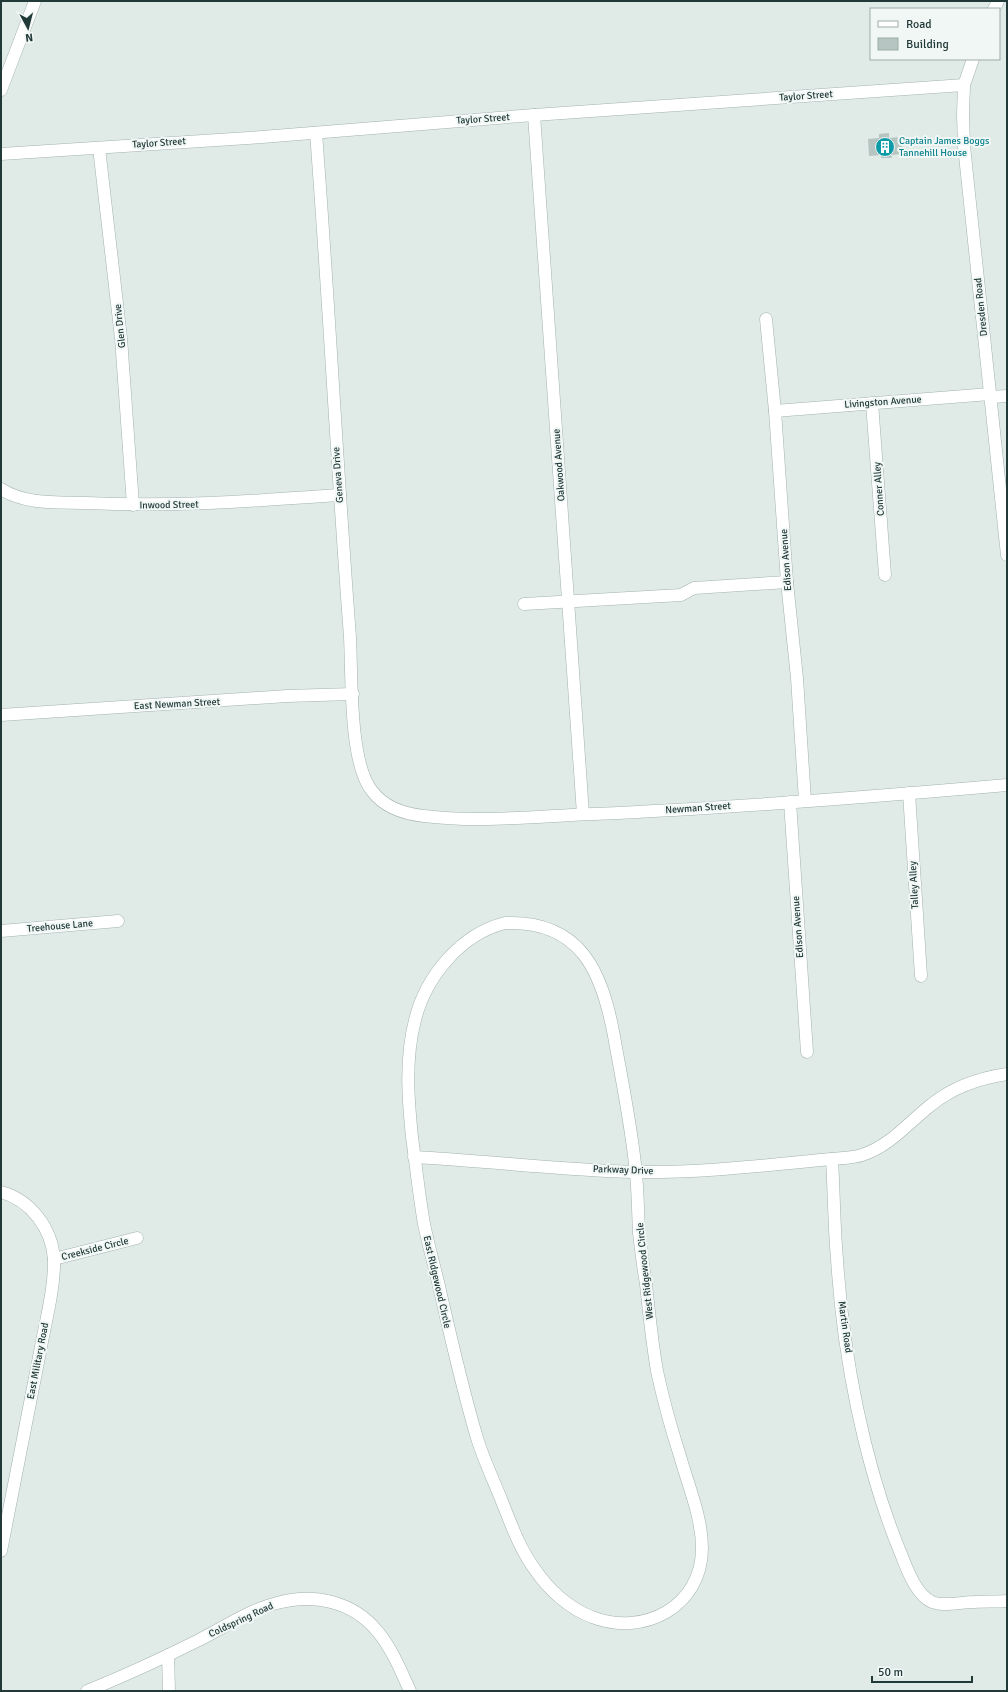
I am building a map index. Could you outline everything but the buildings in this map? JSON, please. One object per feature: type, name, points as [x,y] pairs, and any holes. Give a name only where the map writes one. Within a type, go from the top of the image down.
[{"type":"street","points":[[1,90],[35,1]]},
{"type":"street","name":"Dresden Road","points":[[973,60],[964,85],[964,146],[990,395],[1002,462],[1007,555]]},
{"type":"street","name":"Taylor Street","points":[[1,154],[316,133],[534,115],[964,85]]},
{"type":"street","name":"Oakwood Avenue","points":[[534,115],[583,814]]},
{"type":"street","name":"Geneva Drive","points":[[316,133],[324,238],[354,726],[363,775],[372,792],[390,807]]},
{"type":"street","name":"Glen Drive","points":[[99,148],[121,338],[133,505]]},
{"type":"street","name":"Edison Avenue","points":[[766,320],[775,411],[787,582],[797,678],[805,801]]},
{"type":"street","name":"Livingston Avenue","points":[[775,411],[990,395],[1007,396]]},
{"type":"street","name":"Conner Alley","points":[[872,403],[885,575]]},
{"type":"street","name":"Inwood Street","points":[[1,489],[10,495],[19,498],[42,502],[133,505],[226,504],[340,495]]},
{"type":"street","points":[[524,604],[681,595],[694,588],[787,582]]},
{"type":"street","name":"East Newman Street","points":[[1,715],[287,696],[353,694]]},
{"type":"street","name":"Newman Street","points":[[390,807],[407,813],[426,816],[480,818],[583,814],[790,802],[1007,785]]},
{"type":"street","name":"Talley Alley","points":[[909,793],[920,976]]},
{"type":"street","name":"Edison Avenue","points":[[790,802],[807,1052]]},
{"type":"street","name":"Treehouse Lane","points":[[1,931],[118,921]]},
{"type":"street","name":"East Ridgewood Circle","points":[[525,923],[505,924],[489,927],[470,938],[452,954],[436,975],[419,1006],[410,1044],[407,1095],[414,1156],[424,1221],[452,1347],[478,1441],[515,1534],[527,1559],[554,1593],[573,1608],[589,1617],[606,1622],[634,1622]]},
{"type":"street","name":"West Ridgewood Circle","points":[[525,923],[550,929],[563,935],[575,945],[595,970],[610,1015],[636,1172],[640,1237],[657,1369],[680,1457],[698,1517],[702,1548],[699,1570],[687,1596],[673,1608],[661,1615],[634,1622]]},
{"type":"street","points":[[832,1159],[862,1155],[885,1143],[931,1104],[949,1092],[990,1076],[1007,1074]]},
{"type":"street","name":"Parkway Drive","points":[[414,1156],[636,1172],[695,1170],[832,1159]]},
{"type":"street","name":"Martin Road","points":[[832,1159],[837,1259],[841,1304],[854,1386],[862,1430],[897,1544],[910,1576],[919,1591],[931,1602],[947,1605],[1007,1601]]},
{"type":"street","name":"East Military Road","points":[[1,1192],[9,1194],[22,1202],[33,1211],[42,1222],[50,1240],[54,1259],[52,1284],[1,1551]]},
{"type":"street","name":"Creekside Circle","points":[[54,1259],[137,1238]]},
{"type":"street","name":"Coldspring Road","points":[[87,1691],[168,1655],[242,1617],[276,1603],[307,1598],[336,1602],[352,1610],[371,1625],[379,1633],[397,1662],[410,1691]]},
{"type":"street","points":[[168,1655],[169,1691]]},
{"type":"place","name":"Captain James Boggs Tannehill House","points":[[885,147]]}]
